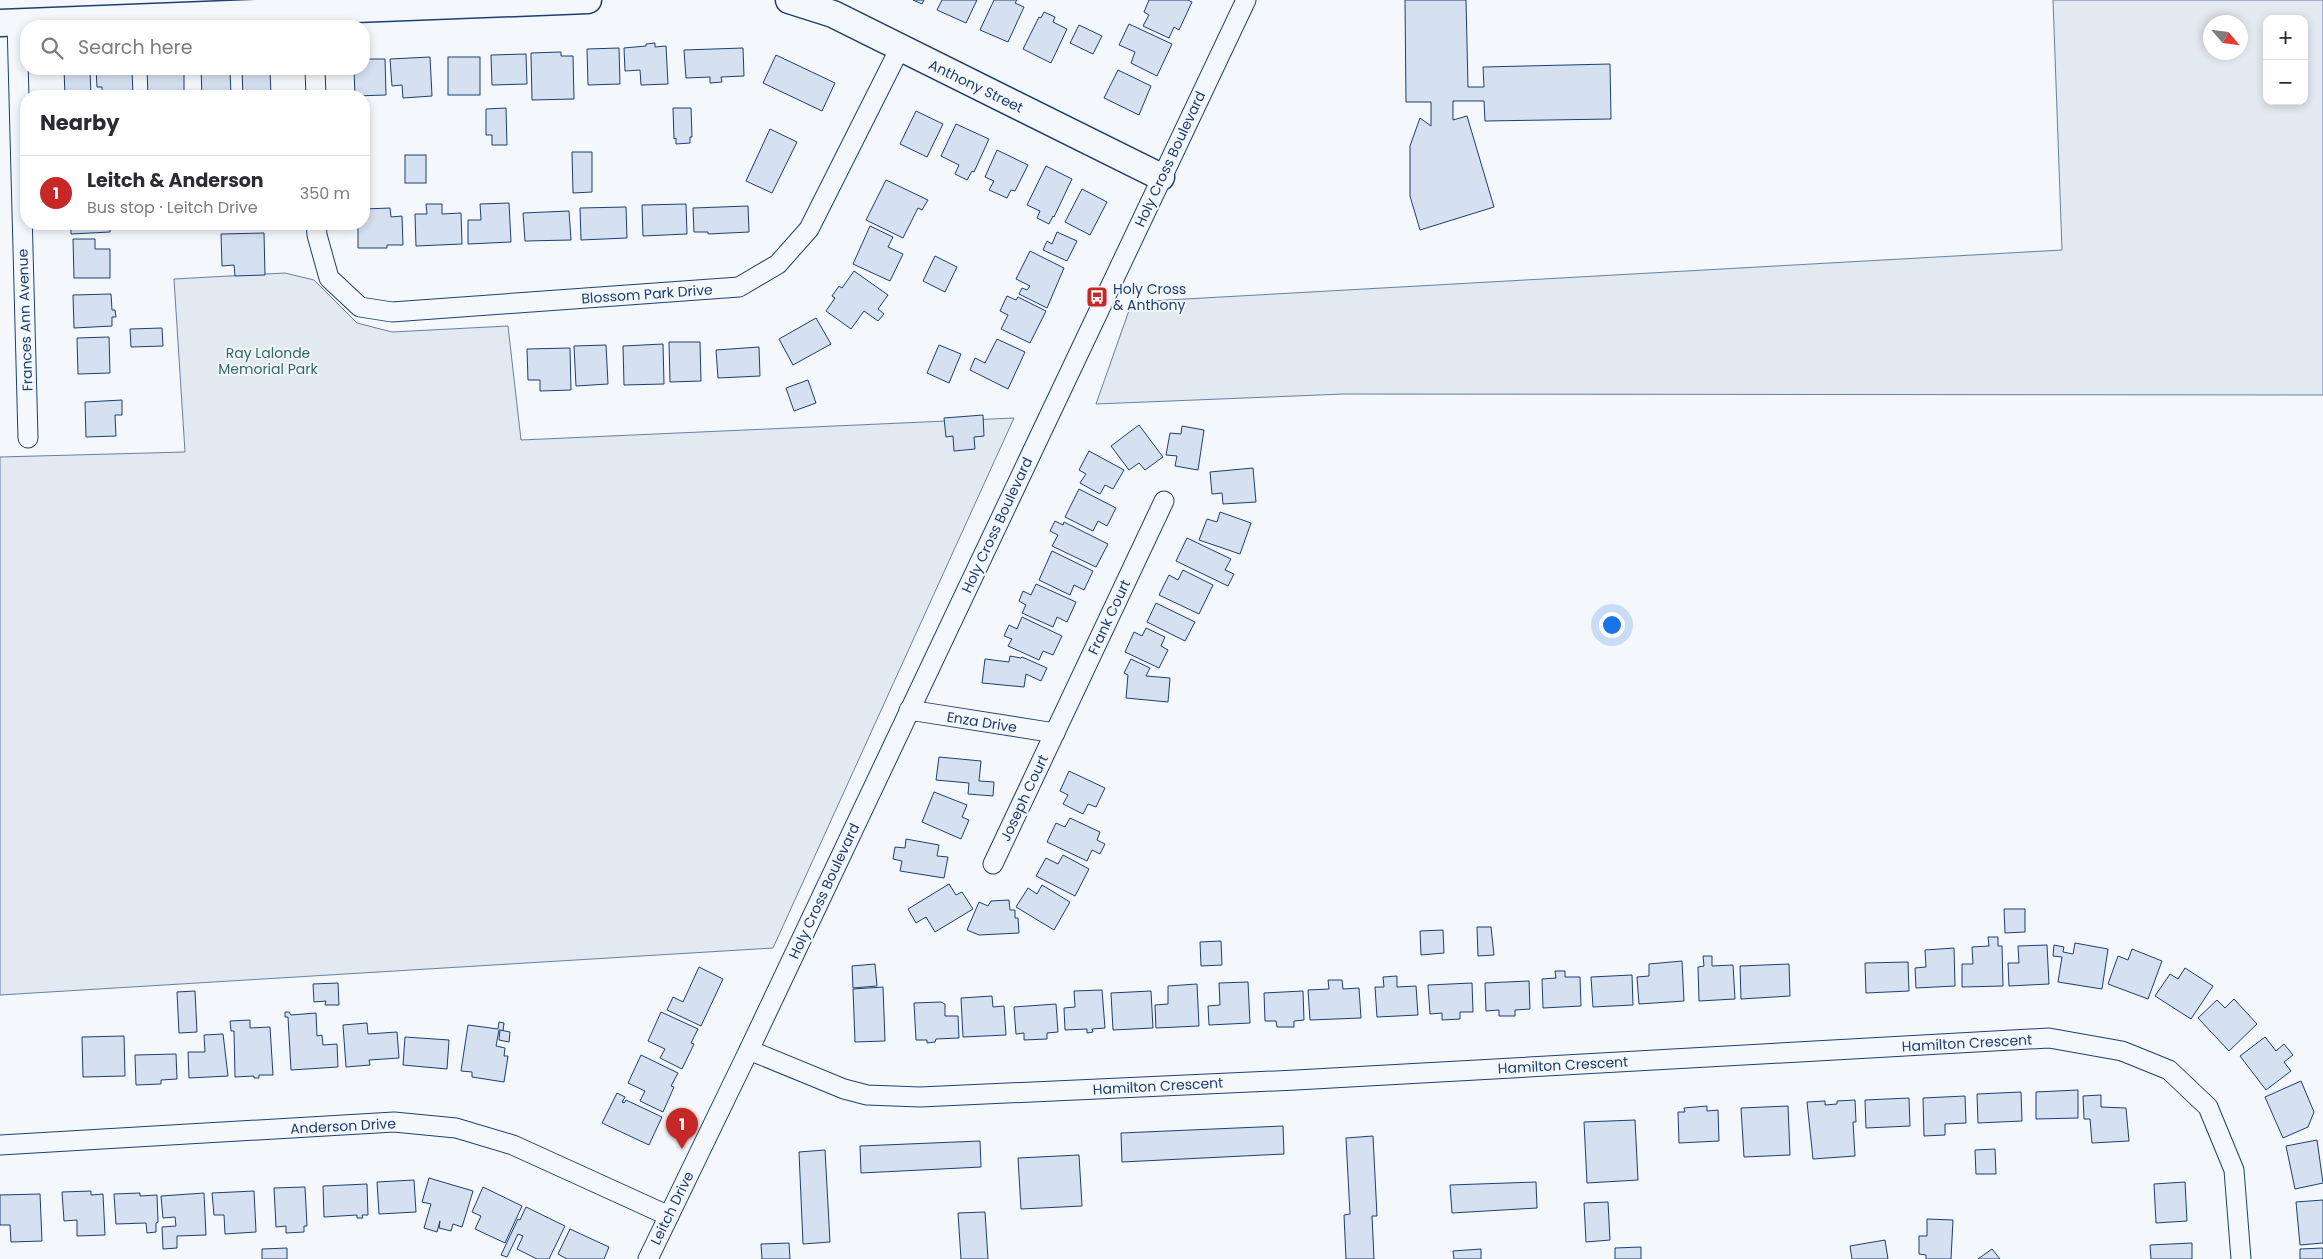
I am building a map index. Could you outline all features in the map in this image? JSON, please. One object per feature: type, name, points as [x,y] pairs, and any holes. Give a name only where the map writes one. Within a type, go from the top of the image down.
[{"type":"street","points":[[192,20],[315,18],[588,0]]},
{"type":"street","name":"Anthony Street","points":[[788,0],[833,14],[1161,177]]},
{"type":"street","name":"Holy Cross Boulevard","points":[[749,1050],[1246,0]]},
{"type":"street","name":"Frances Ann Avenue","points":[[8,23],[28,438]]},
{"type":"street","name":"Blossom Park Drive","points":[[316,230],[316,236],[329,278],[360,307],[392,312],[739,287],[778,264],[809,229],[900,48]]},
{"type":"street","points":[[315,75],[316,90]]},
{"type":"street","name":"Frank Court","points":[[1055,733],[1164,501]]},
{"type":"street","name":"Enza Drive","points":[[909,710],[1055,733]]},
{"type":"street","name":"Joseph Court","points":[[993,864],[1055,733]]},
{"type":"street","name":"Hamilton Crescent","points":[[749,1050],[852,1091],[867,1095],[920,1098],[1306,1080],[2049,1038],[2122,1051],[2169,1070],[2208,1107],[2234,1170],[2241,1259]]},
{"type":"street","name":"Leitch Drive","points":[[648,1259],[749,1050]]},
{"type":"street","name":"Anderson Drive","points":[[0,1145],[394,1122],[456,1128],[513,1145],[668,1216]]},
{"type":"green space","points":[[2053,0],[2323,0],[2323,395],[1344,394],[1096,404],[1132,302],[2062,250]]},
{"type":"green space","name":"Ray Lalonde Memorial Park","points":[[285,273],[314,280],[357,323],[392,332],[508,326],[521,440],[1014,418],[773,948],[0,995],[0,457],[185,452],[174,279]]},
{"type":"building","points":[[913,0],[924,0],[922,4]]},
{"type":"building","points":[[942,0],[977,0],[966,23],[937,10]]},
{"type":"building","points":[[994,0],[1017,0],[1015,3],[1024,7],[1008,42],[980,30]]},
{"type":"building","points":[[1149,0],[1188,0],[1192,2],[1179,30],[1174,27],[1169,38],[1143,26],[1149,15],[1144,12]]},
{"type":"building","points":[[1405,0],[1466,0],[1468,87],[1484,87],[1483,67],[1610,64],[1611,119],[1485,121],[1484,101],[1453,101],[1453,120],[1467,116],[1494,207],[1420,230],[1410,196],[1410,146],[1420,118],[1431,126],[1431,102],[1406,102]]},
{"type":"building","points":[[1044,12],[1055,17],[1053,22],[1067,29],[1051,63],[1023,49],[1039,17],[1041,18]]},
{"type":"building","points":[[1129,24],[1172,44],[1157,76],[1131,63],[1135,52],[1119,45]]},
{"type":"building","points":[[1079,25],[1102,36],[1093,54],[1070,43]]},
{"type":"building","points":[[655,43],[655,47],[666,46],[668,84],[641,85],[640,70],[625,71],[624,48],[646,46],[646,44]]},
{"type":"building","points":[[619,48],[620,84],[588,85],[587,49]]},
{"type":"building","points":[[743,48],[744,76],[721,77],[722,82],[710,83],[710,77],[686,78],[684,50]]},
{"type":"building","points":[[561,52],[561,56],[573,56],[574,99],[532,100],[531,53]]},
{"type":"building","points":[[526,54],[527,84],[492,85],[491,55]]},
{"type":"building","points":[[776,55],[835,83],[822,111],[763,83]]},
{"type":"building","points":[[430,57],[432,96],[403,98],[402,85],[392,86],[390,59]]},
{"type":"building","points":[[448,57],[480,57],[480,95],[448,95]]},
{"type":"building","points":[[370,59],[385,59],[386,95],[370,96],[370,90],[355,90],[354,75],[370,75]]},
{"type":"building","points":[[1118,70],[1151,86],[1139,115],[1104,98]]},
{"type":"building","points":[[64,75],[90,75],[91,90],[65,90]]},
{"type":"building","points":[[96,75],[132,75],[133,90],[102,90],[102,87],[97,87]]},
{"type":"building","points":[[147,75],[184,75],[184,90],[148,90]]},
{"type":"building","points":[[201,75],[230,75],[231,90],[202,90]]},
{"type":"building","points":[[242,75],[270,75],[271,90],[243,90]]},
{"type":"building","points":[[506,108],[507,145],[492,145],[492,135],[486,135],[486,109]]},
{"type":"building","points":[[673,108],[691,108],[692,137],[690,137],[690,143],[676,144],[676,138],[674,139]]},
{"type":"building","points":[[916,111],[943,124],[927,157],[900,144]]},
{"type":"building","points":[[956,124],[989,139],[974,172],[972,171],[967,180],[955,174],[959,165],[941,156]]},
{"type":"building","points":[[770,129],[797,142],[772,193],[746,181]]},
{"type":"building","points":[[997,150],[1028,165],[1015,191],[1011,190],[1007,198],[989,190],[994,181],[985,177]]},
{"type":"building","points":[[572,152],[592,152],[592,192],[573,193]]},
{"type":"building","points":[[405,155],[426,155],[426,183],[405,183]]},
{"type":"building","points":[[1046,166],[1072,179],[1049,224],[1037,218],[1040,211],[1027,205]]},
{"type":"building","points":[[886,180],[928,200],[922,210],[918,208],[903,238],[866,220]]},
{"type":"building","points":[[1082,189],[1107,202],[1090,235],[1065,222]]},
{"type":"building","points":[[509,203],[511,242],[468,244],[468,220],[481,220],[480,204]]},
{"type":"building","points":[[426,204],[442,204],[442,214],[461,213],[462,244],[416,246],[415,214],[427,214]]},
{"type":"building","points":[[686,204],[687,234],[643,236],[642,205]]},
{"type":"building","points":[[748,206],[749,232],[708,234],[708,232],[694,232],[693,208]]},
{"type":"building","points":[[626,207],[627,238],[581,240],[580,208]]},
{"type":"building","points":[[390,208],[391,217],[402,216],[403,245],[387,245],[387,248],[358,248],[358,230],[370,230],[370,209]]},
{"type":"building","points":[[569,211],[571,240],[525,241],[523,213]]},
{"type":"building","points":[[870,226],[893,237],[888,247],[903,254],[890,281],[853,264]]},
{"type":"building","points":[[71,230],[110,230],[110,232],[71,234]]},
{"type":"building","points":[[1057,232],[1077,241],[1067,261],[1043,250],[1047,241],[1052,244]]},
{"type":"building","points":[[264,233],[265,275],[235,276],[234,265],[222,266],[221,234]]},
{"type":"building","points":[[73,239],[95,239],[95,249],[110,249],[110,278],[74,278]]},
{"type":"building","points":[[1030,251],[1064,268],[1047,308],[1019,294],[1022,288],[1027,290],[1030,286],[1016,279]]},
{"type":"building","points":[[935,256],[957,267],[945,292],[923,281]]},
{"type":"building","points":[[854,271],[888,295],[878,309],[884,314],[878,321],[864,311],[851,329],[826,311],[835,298],[832,296],[839,286],[842,288]]},
{"type":"building","points":[[111,294],[112,310],[115,310],[116,317],[112,317],[112,326],[74,328],[73,295]]},
{"type":"building","points":[[1007,296],[1016,300],[1018,297],[1046,311],[1030,343],[1001,329],[1008,315],[1000,311]]},
{"type":"building","points":[[816,318],[831,344],[793,365],[779,339]]},
{"type":"building","points":[[162,328],[163,346],[131,347],[130,329]]},
{"type":"building","points":[[109,337],[110,373],[78,374],[77,338]]},
{"type":"building","points":[[997,339],[1025,352],[1008,389],[970,370],[975,358],[985,363]]},
{"type":"building","points":[[669,342],[700,342],[701,381],[670,382]]},
{"type":"building","points":[[663,344],[664,384],[624,385],[623,346]]},
{"type":"building","points":[[606,345],[608,384],[576,386],[574,346]]},
{"type":"building","points":[[939,345],[961,354],[949,383],[927,373]]},
{"type":"building","points":[[759,347],[760,376],[718,378],[716,350]]},
{"type":"building","points":[[570,348],[571,390],[540,391],[540,380],[528,380],[527,349]]},
{"type":"building","points":[[808,380],[816,403],[794,411],[786,388]]},
{"type":"building","points":[[122,400],[122,415],[115,415],[116,436],[86,437],[85,402]]},
{"type":"building","points":[[983,415],[984,436],[974,437],[975,449],[954,451],[953,436],[946,437],[944,418]]},
{"type":"building","points":[[1139,425],[1163,457],[1145,470],[1139,463],[1129,470],[1111,446]]},
{"type":"building","points":[[1182,426],[1204,430],[1198,470],[1175,466],[1177,456],[1166,455],[1170,433],[1181,434]]},
{"type":"building","points":[[1089,451],[1124,470],[1113,489],[1105,485],[1100,494],[1080,483],[1086,474],[1079,470]]},
{"type":"building","points":[[1253,468],[1256,502],[1223,504],[1222,493],[1212,494],[1210,472]]},
{"type":"building","points":[[1079,489],[1116,508],[1107,526],[1098,521],[1093,531],[1065,517]]},
{"type":"building","points":[[1220,512],[1251,523],[1240,554],[1199,540],[1207,519],[1217,522]]},
{"type":"building","points":[[1055,521],[1063,525],[1064,522],[1108,544],[1096,567],[1052,546],[1058,535],[1050,531]]},
{"type":"building","points":[[1187,538],[1231,559],[1225,570],[1234,574],[1228,586],[1176,561]]},
{"type":"building","points":[[1052,551],[1093,571],[1084,590],[1074,585],[1070,595],[1039,580]]},
{"type":"building","points":[[1183,570],[1213,585],[1199,614],[1159,595],[1169,575],[1178,580]]},
{"type":"building","points":[[1036,584],[1076,602],[1067,622],[1057,617],[1053,627],[1022,613],[1026,605],[1019,601],[1023,591],[1031,595]]},
{"type":"building","points":[[1156,603],[1195,622],[1185,641],[1147,622]]},
{"type":"building","points":[[1022,617],[1062,636],[1053,655],[1043,651],[1039,660],[1008,646],[1012,639],[1004,636],[1009,625],[1017,629]]},
{"type":"building","points":[[1146,628],[1165,637],[1161,646],[1168,650],[1159,668],[1125,652],[1134,632],[1142,636]]},
{"type":"building","points":[[1010,656],[1022,657],[1047,668],[1041,681],[1026,674],[1024,687],[982,683],[985,659],[1009,662]]},
{"type":"building","points":[[1131,659],[1150,668],[1146,676],[1170,678],[1168,702],[1126,698],[1128,675],[1124,673]]},
{"type":"building","points":[[939,757],[981,761],[979,781],[994,782],[993,796],[968,794],[969,783],[936,780]]},
{"type":"building","points":[[1069,771],[1105,788],[1096,807],[1088,804],[1083,814],[1063,804],[1068,795],[1060,791]]},
{"type":"building","points":[[934,792],[967,805],[962,817],[969,820],[961,839],[922,822]]},
{"type":"building","points":[[1070,818],[1100,832],[1097,840],[1105,844],[1100,854],[1092,850],[1087,861],[1047,842],[1056,823],[1065,827]]},
{"type":"building","points":[[906,839],[939,845],[937,856],[948,857],[944,878],[900,871],[902,861],[893,859],[895,847],[905,848]]},
{"type":"building","points":[[1063,855],[1089,869],[1075,896],[1036,876],[1046,858],[1058,864]]},
{"type":"building","points":[[949,884],[956,895],[962,892],[973,909],[935,932],[926,917],[916,923],[908,909]]},
{"type":"building","points":[[1042,885],[1070,902],[1054,930],[1016,907],[1028,888],[1037,894]]},
{"type":"building","points":[[1009,900],[1010,910],[1015,910],[1015,918],[1018,918],[1019,933],[979,935],[967,930],[979,902],[988,906],[991,901]]},
{"type":"building","points":[[2004,909],[2025,909],[2025,932],[2005,933]]},
{"type":"building","points":[[1477,927],[1491,927],[1494,955],[1478,956]]},
{"type":"building","points":[[1443,930],[1444,953],[1421,955],[1420,931]]},
{"type":"building","points":[[1988,937],[1998,937],[1998,946],[2002,946],[2003,986],[1962,987],[1962,964],[1973,964],[1972,947],[1989,946]]},
{"type":"building","points":[[1221,941],[1222,965],[1201,966],[1200,942]]},
{"type":"building","points":[[2075,943],[2108,949],[2102,989],[2058,982],[2062,957],[2053,956],[2054,945],[2064,947],[2063,952],[2073,954]]},
{"type":"building","points":[[2047,945],[2049,984],[2009,986],[2008,963],[2019,963],[2018,946]]},
{"type":"building","points":[[1954,948],[1955,986],[1916,988],[1915,968],[1926,967],[1925,950]]},
{"type":"building","points":[[2132,949],[2162,961],[2148,999],[2108,984],[2118,956],[2128,960]]},
{"type":"building","points":[[1703,956],[1712,956],[1712,966],[1733,965],[1735,999],[1699,1001],[1698,967],[1704,966]]},
{"type":"building","points":[[1682,961],[1684,1001],[1639,1004],[1637,977],[1649,976],[1649,964]]},
{"type":"building","points":[[1908,962],[1909,991],[1866,993],[1865,963]]},
{"type":"building","points":[[875,964],[877,986],[853,988],[852,966]]},
{"type":"building","points":[[1789,964],[1790,996],[1741,999],[1740,966]]},
{"type":"building","points":[[699,967],[723,979],[701,1026],[667,1010],[673,997],[683,1002]]},
{"type":"building","points":[[2185,968],[2213,986],[2191,1019],[2155,996],[2170,974],[2178,979]]},
{"type":"building","points":[[1555,971],[1565,971],[1565,977],[1580,977],[1581,1006],[1543,1008],[1542,979],[1556,978]]},
{"type":"building","points":[[1632,975],[1633,1005],[1593,1007],[1591,977]]},
{"type":"building","points":[[1397,976],[1397,987],[1416,986],[1418,1015],[1377,1017],[1375,987],[1384,987],[1383,977]]},
{"type":"building","points":[[1328,980],[1342,980],[1343,989],[1359,988],[1361,1018],[1310,1020],[1308,990],[1329,989]]},
{"type":"building","points":[[1529,981],[1530,1009],[1515,1010],[1515,1016],[1499,1016],[1499,1010],[1486,1011],[1485,983]]},
{"type":"building","points":[[1248,982],[1250,1023],[1209,1025],[1208,1006],[1220,1005],[1219,983]]},
{"type":"building","points":[[338,983],[339,1005],[325,1005],[326,1001],[314,1002],[313,984]]},
{"type":"building","points":[[1472,983],[1473,1012],[1460,1012],[1460,1019],[1442,1020],[1442,1013],[1430,1014],[1428,985]]},
{"type":"building","points":[[1197,984],[1199,1026],[1156,1028],[1155,1005],[1168,1004],[1168,986]]},
{"type":"building","points":[[883,987],[885,1041],[855,1042],[853,989]]},
{"type":"building","points":[[1102,990],[1105,1028],[1092,1029],[1093,1032],[1087,1033],[1087,1029],[1065,1030],[1064,1008],[1075,1007],[1074,991]]},
{"type":"building","points":[[195,991],[197,1032],[179,1033],[177,992]]},
{"type":"building","points":[[1151,991],[1153,1028],[1113,1030],[1111,993]]},
{"type":"building","points":[[1303,991],[1304,1020],[1294,1021],[1294,1027],[1277,1027],[1276,1021],[1265,1021],[1264,993]]},
{"type":"building","points":[[992,996],[993,1007],[1004,1006],[1006,1035],[963,1037],[961,998]]},
{"type":"building","points":[[2234,999],[2257,1024],[2229,1051],[2198,1018],[2217,1000],[2225,1008]]},
{"type":"building","points":[[941,1002],[945,1004],[945,1016],[958,1016],[959,1038],[936,1039],[935,1042],[927,1043],[927,1040],[916,1040],[914,1003]]},
{"type":"building","points":[[1056,1004],[1058,1032],[1047,1033],[1047,1039],[1024,1040],[1024,1033],[1016,1034],[1014,1007]]},
{"type":"building","points":[[285,1012],[289,1012],[291,1015],[316,1013],[317,1036],[322,1035],[323,1045],[337,1044],[338,1067],[291,1070],[288,1017],[285,1017]]},
{"type":"building","points":[[661,1012],[698,1029],[691,1043],[694,1044],[682,1069],[660,1058],[665,1049],[648,1041]]},
{"type":"building","points":[[250,1020],[250,1028],[270,1027],[273,1075],[259,1075],[259,1078],[254,1078],[254,1076],[235,1077],[234,1031],[231,1031],[230,1021]]},
{"type":"building","points":[[499,1022],[504,1023],[503,1031],[499,1030],[496,1046],[505,1048],[504,1056],[508,1056],[504,1082],[472,1077],[472,1072],[461,1071],[468,1025],[498,1029]]},
{"type":"building","points":[[367,1023],[368,1034],[397,1032],[399,1058],[369,1060],[370,1065],[346,1067],[343,1025]]},
{"type":"building","points":[[500,1030],[510,1032],[509,1042],[499,1040]]},
{"type":"building","points":[[223,1034],[228,1076],[189,1078],[188,1052],[205,1052],[204,1035]]},
{"type":"building","points":[[124,1036],[125,1076],[83,1077],[82,1037]]},
{"type":"building","points":[[405,1037],[449,1040],[447,1069],[403,1065]]},
{"type":"building","points":[[2265,1037],[2276,1051],[2284,1044],[2293,1055],[2284,1062],[2291,1071],[2266,1090],[2240,1056]]},
{"type":"building","points":[[176,1054],[177,1079],[161,1080],[161,1084],[136,1085],[135,1055]]},
{"type":"building","points":[[641,1055],[678,1073],[671,1086],[674,1087],[663,1112],[640,1101],[645,1091],[628,1083]]},
{"type":"building","points":[[2301,1081],[2314,1112],[2308,1127],[2283,1138],[2265,1097]]},
{"type":"building","points":[[2078,1090],[2078,1118],[2036,1119],[2036,1092]]},
{"type":"building","points":[[2021,1092],[2022,1121],[1978,1123],[1977,1094]]},
{"type":"building","points":[[617,1093],[625,1097],[622,1102],[624,1103],[626,1100],[662,1117],[649,1145],[602,1123]]},
{"type":"building","points":[[2101,1095],[2101,1107],[2126,1108],[2129,1141],[2092,1143],[2090,1119],[2084,1119],[2083,1096]]},
{"type":"building","points":[[1965,1096],[1966,1123],[1945,1124],[1945,1135],[1924,1136],[1923,1098]]},
{"type":"building","points":[[1909,1098],[1910,1126],[1866,1128],[1865,1100]]},
{"type":"building","points":[[1855,1100],[1856,1122],[1853,1122],[1855,1156],[1813,1159],[1807,1102],[1825,1101],[1825,1105],[1837,1104],[1837,1101]]},
{"type":"building","points":[[1707,1106],[1707,1111],[1718,1110],[1719,1141],[1679,1143],[1678,1112],[1685,1112],[1684,1108]]},
{"type":"building","points":[[1788,1106],[1790,1155],[1744,1157],[1741,1108]]},
{"type":"building","points":[[1635,1120],[1638,1180],[1587,1183],[1584,1122]]},
{"type":"building","points":[[1283,1126],[1284,1154],[1122,1162],[1121,1133]]},
{"type":"building","points":[[1373,1136],[1377,1216],[1372,1216],[1374,1259],[1346,1259],[1344,1215],[1350,1214],[1346,1138]]},
{"type":"building","points":[[2317,1140],[2323,1183],[2295,1189],[2286,1146]]},
{"type":"building","points":[[980,1141],[981,1167],[861,1173],[860,1146]]},
{"type":"building","points":[[1995,1149],[1996,1174],[1976,1174],[1975,1150]]},
{"type":"building","points":[[825,1150],[830,1242],[803,1244],[799,1152]]},
{"type":"building","points":[[1079,1155],[1082,1206],[1021,1209],[1018,1158]]},
{"type":"building","points":[[429,1178],[473,1191],[462,1227],[453,1224],[451,1231],[439,1228],[440,1221],[437,1232],[424,1228],[431,1204],[422,1202]]},
{"type":"building","points":[[414,1180],[416,1212],[379,1214],[377,1182]]},
{"type":"building","points":[[1536,1182],[1537,1208],[1452,1213],[1450,1185]]},
{"type":"building","points":[[2185,1182],[2187,1221],[2156,1223],[2154,1184]]},
{"type":"building","points":[[367,1184],[368,1215],[362,1215],[363,1218],[357,1218],[357,1215],[324,1217],[323,1186]]},
{"type":"building","points":[[305,1187],[307,1226],[304,1226],[304,1232],[286,1233],[286,1226],[276,1227],[274,1188]]},
{"type":"building","points":[[483,1187],[522,1206],[505,1243],[475,1229],[481,1216],[472,1212]]},
{"type":"building","points":[[91,1191],[91,1195],[103,1194],[105,1235],[77,1236],[77,1220],[64,1221],[62,1192]]},
{"type":"building","points":[[254,1191],[256,1232],[225,1234],[224,1215],[214,1215],[212,1193]]},
{"type":"building","points":[[140,1193],[140,1196],[157,1195],[158,1222],[156,1223],[156,1232],[147,1233],[146,1223],[116,1224],[114,1194]]},
{"type":"building","points":[[204,1193],[206,1235],[177,1236],[177,1248],[163,1249],[162,1227],[176,1226],[175,1217],[163,1218],[161,1196]]},
{"type":"building","points":[[40,1194],[42,1241],[11,1242],[10,1225],[0,1225],[0,1195]]},
{"type":"building","points":[[2323,1200],[2323,1243],[2300,1245],[2296,1202]]},
{"type":"building","points":[[1608,1202],[1610,1240],[1586,1242],[1584,1203]]},
{"type":"building","points":[[526,1207],[565,1226],[549,1259],[537,1259],[517,1249],[523,1236],[518,1234],[507,1257],[501,1255],[518,1219],[520,1220]]},
{"type":"building","points":[[985,1212],[988,1259],[961,1259],[958,1213]]},
{"type":"building","points":[[1927,1219],[1953,1220],[1951,1259],[1926,1259],[1926,1255],[1919,1254],[1919,1236],[1927,1236]]},
{"type":"building","points":[[570,1229],[609,1247],[604,1259],[567,1259],[558,1254]]},
{"type":"building","points":[[1885,1240],[1888,1259],[1852,1259],[1850,1246]]},
{"type":"building","points":[[789,1243],[790,1259],[762,1259],[761,1244]]},
{"type":"building","points":[[2192,1243],[2192,1259],[2151,1259],[2150,1245]]},
{"type":"building","points":[[1641,1247],[1641,1259],[1615,1259],[1615,1248]]},
{"type":"building","points":[[287,1248],[287,1259],[262,1259],[262,1249]]},
{"type":"building","points":[[2323,1248],[2323,1259],[2300,1259],[2300,1249]]},
{"type":"building","points":[[1481,1249],[1481,1259],[1454,1259],[1453,1251]]},
{"type":"building","points":[[1992,1249],[2000,1259],[1978,1259]]},
{"type":"place","name":"Holy Cross & Anthony","points":[[1097,297]]},
{"type":"place","name":"Leitch & Anderson","points":[[682,1149]]}]
